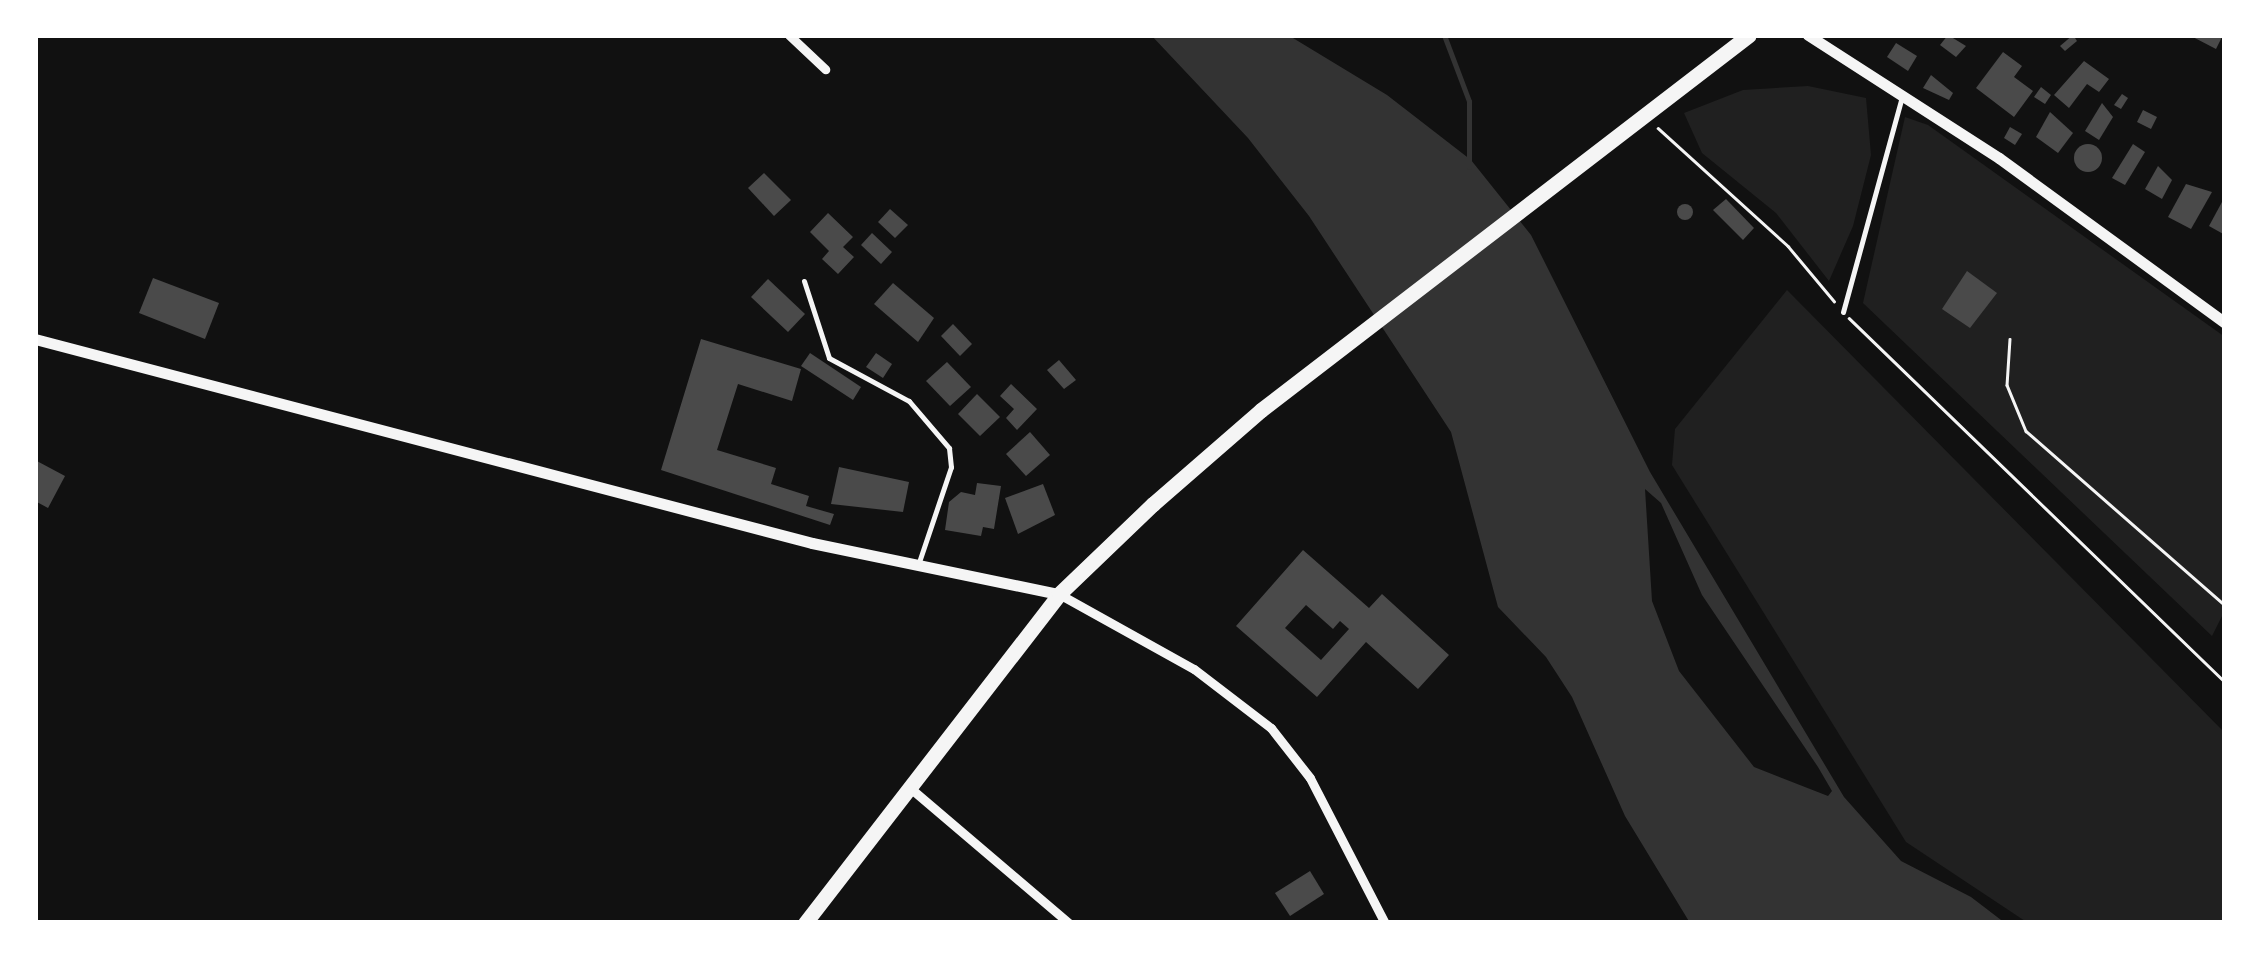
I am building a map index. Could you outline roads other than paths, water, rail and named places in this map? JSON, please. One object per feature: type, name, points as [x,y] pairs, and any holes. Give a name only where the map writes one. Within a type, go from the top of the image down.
[{"type":"main road","points":[[805,923],[1059,594],[1260,410],[1748,35]]},
{"type":"street","points":[[788,35],[825,69]]},
{"type":"street","points":[[1808,35],[1900,100],[1999,158],[2225,323]]},
{"type":"street","points":[[35,353],[38,340],[918,565],[1059,594],[1194,669],[1271,728],[1310,778],[1385,923]]},
{"type":"street","points":[[909,787],[1068,923]]},
{"type":"lane","points":[[1843,312],[1900,100]]},
{"type":"lane","points":[[804,280],[829,358],[909,401],[948,448],[951,466],[918,565]]},
{"type":"waterway","points":[[1444,35],[1469,101],[1469,167]]}]
